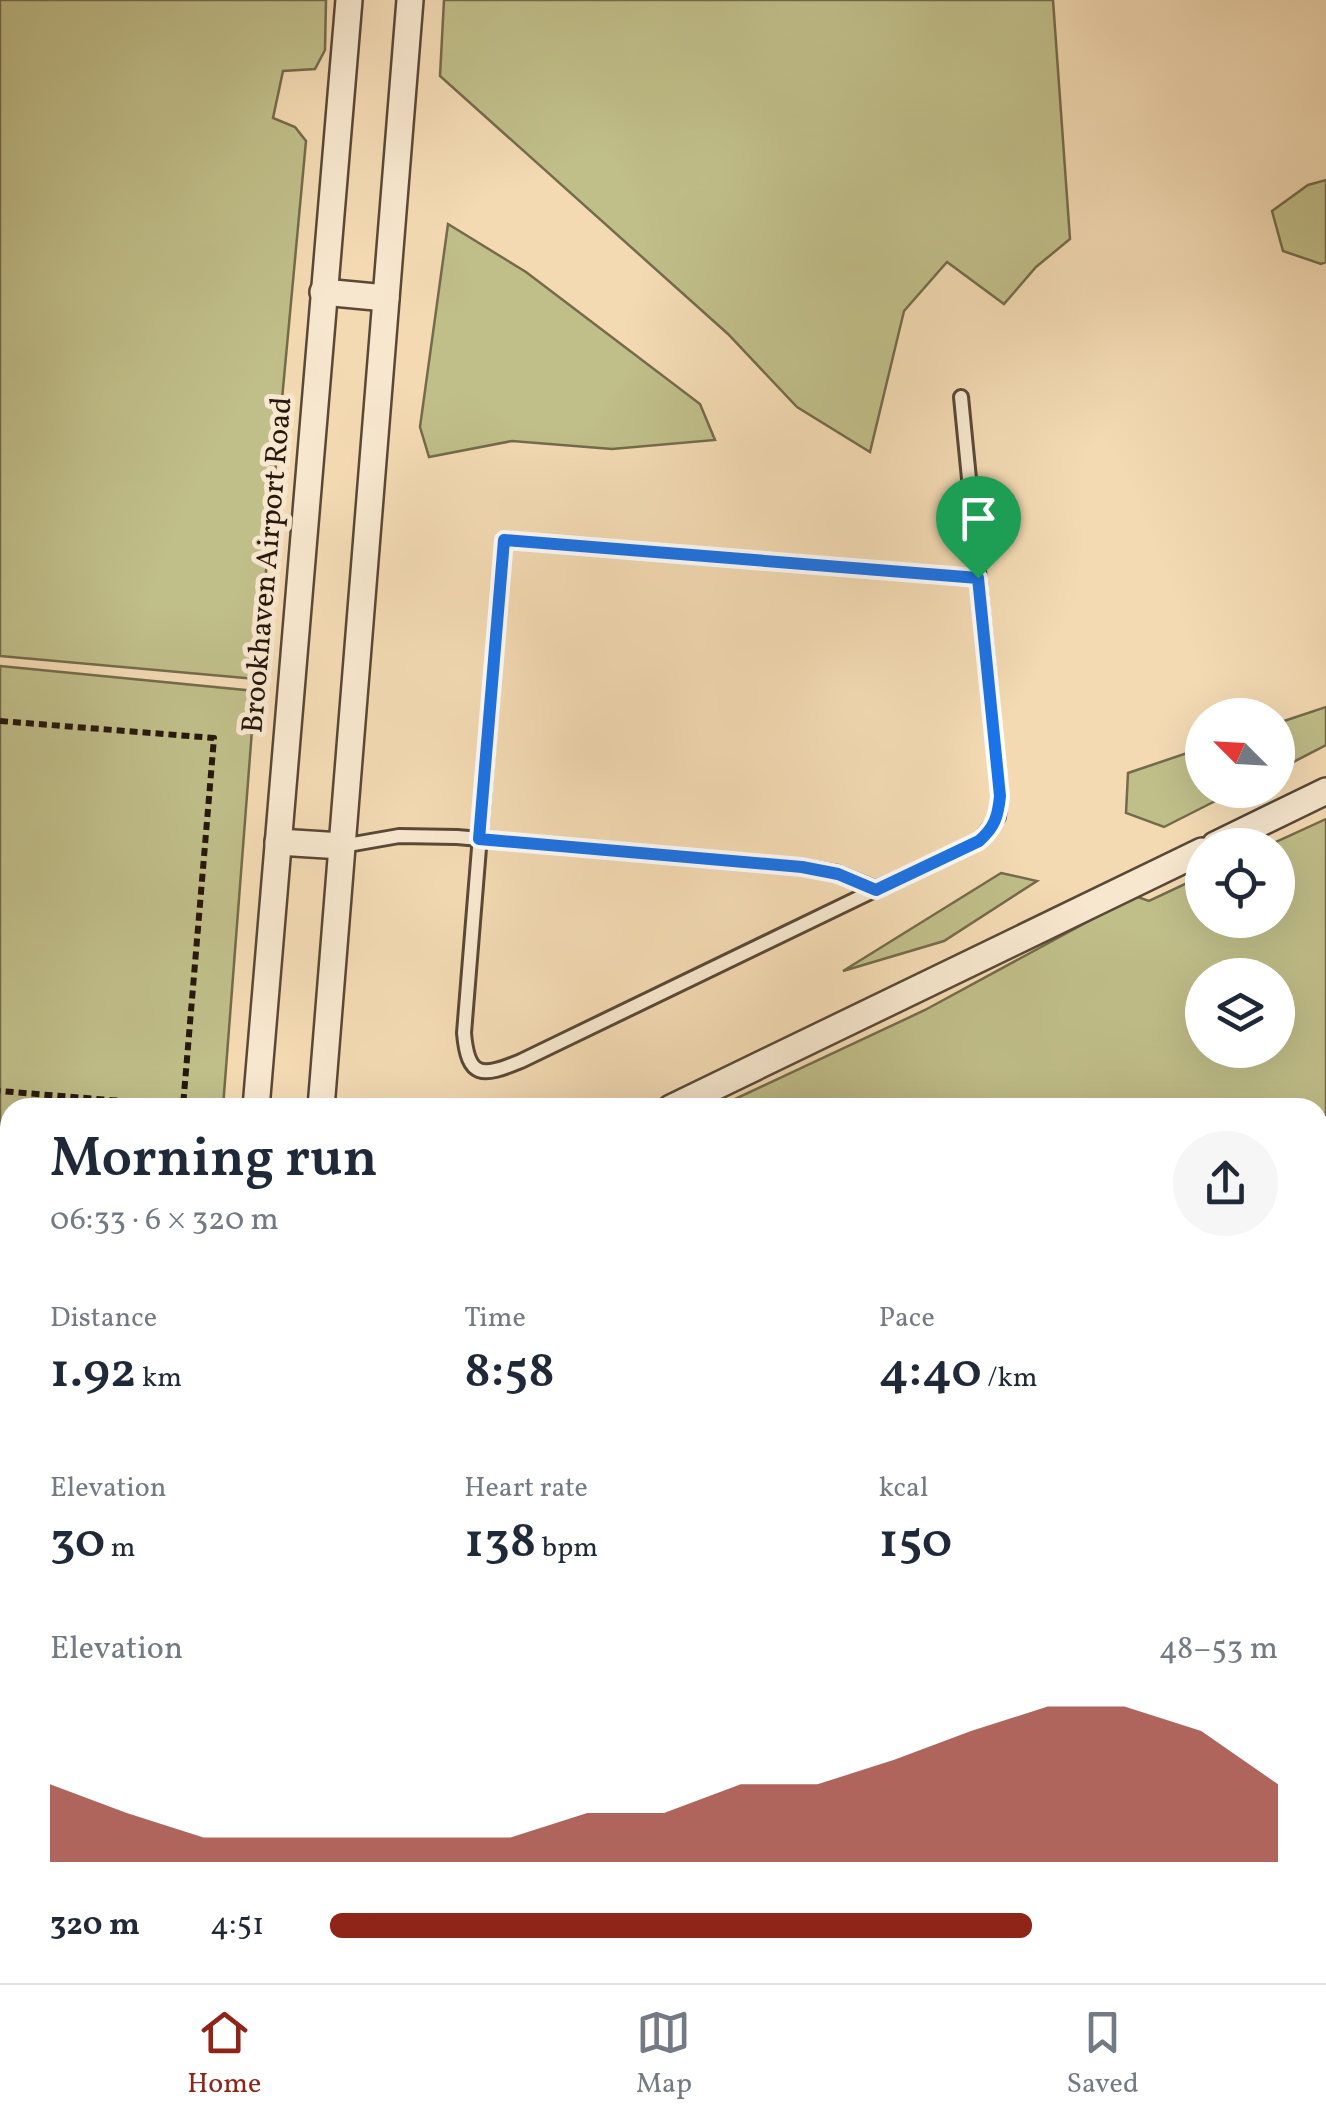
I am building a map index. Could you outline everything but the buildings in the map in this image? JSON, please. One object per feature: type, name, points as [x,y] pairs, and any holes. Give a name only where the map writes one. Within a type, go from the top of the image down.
[{"type":"street","name":"Brookhaven Airport Road","points":[[257,1098],[349,0]]},
{"type":"street","points":[[322,1098],[410,0]]},
{"type":"street","points":[[324,292],[386,298]]},
{"type":"street","points":[[1249,828],[1326,791]]},
{"type":"street","points":[[278,842],[342,846]]},
{"type":"street","points":[[692,1098],[1185,859]]},
{"type":"lane","points":[[961,398],[1000,796],[998,817],[979,841],[521,1062],[497,1072],[472,1068],[466,1056],[464,1033],[504,540],[978,578]]},
{"type":"lane","points":[[342,846],[399,836],[479,839],[802,867],[838,874],[876,890]]},
{"type":"path","points":[[0,720],[214,738],[184,1098]]},
{"type":"path","points":[[0,1091],[85,1098]]},
{"type":"shaded area","points":[[0,0],[326,0],[325,50],[315,69],[283,71],[273,118],[295,127],[306,141],[256,679],[0,656]]},
{"type":"shaded area","points":[[444,0],[1053,0],[1070,239],[1036,267],[1004,304],[947,262],[904,311],[870,452],[797,407],[728,334],[440,76]]},
{"type":"shaded area","points":[[1326,180],[1326,262],[1321,264],[1283,251],[1272,211],[1308,185]]},
{"type":"shaded area","points":[[448,224],[526,272],[700,404],[715,440],[612,449],[512,441],[429,457],[420,427]]},
{"type":"shaded area","points":[[0,666],[255,691],[224,1098],[0,1098]]},
{"type":"shaded area","points":[[1326,707],[1326,745],[1295,761],[1295,717]]},
{"type":"shaded area","points":[[1185,754],[1185,808],[1201,808],[1164,827],[1126,813],[1128,773]]},
{"type":"shaded area","points":[[1326,819],[1326,1098],[737,1098],[925,1010],[1135,896],[1149,901],[1185,884],[1185,938],[1295,938],[1295,833]]},
{"type":"shaded area","points":[[1001,873],[1037,881],[944,941],[843,971]]},
{"type":"route","points":[[504,540],[978,578],[1000,796],[998,817],[979,841],[876,890],[838,874],[802,867],[479,839],[504,540]]}]
